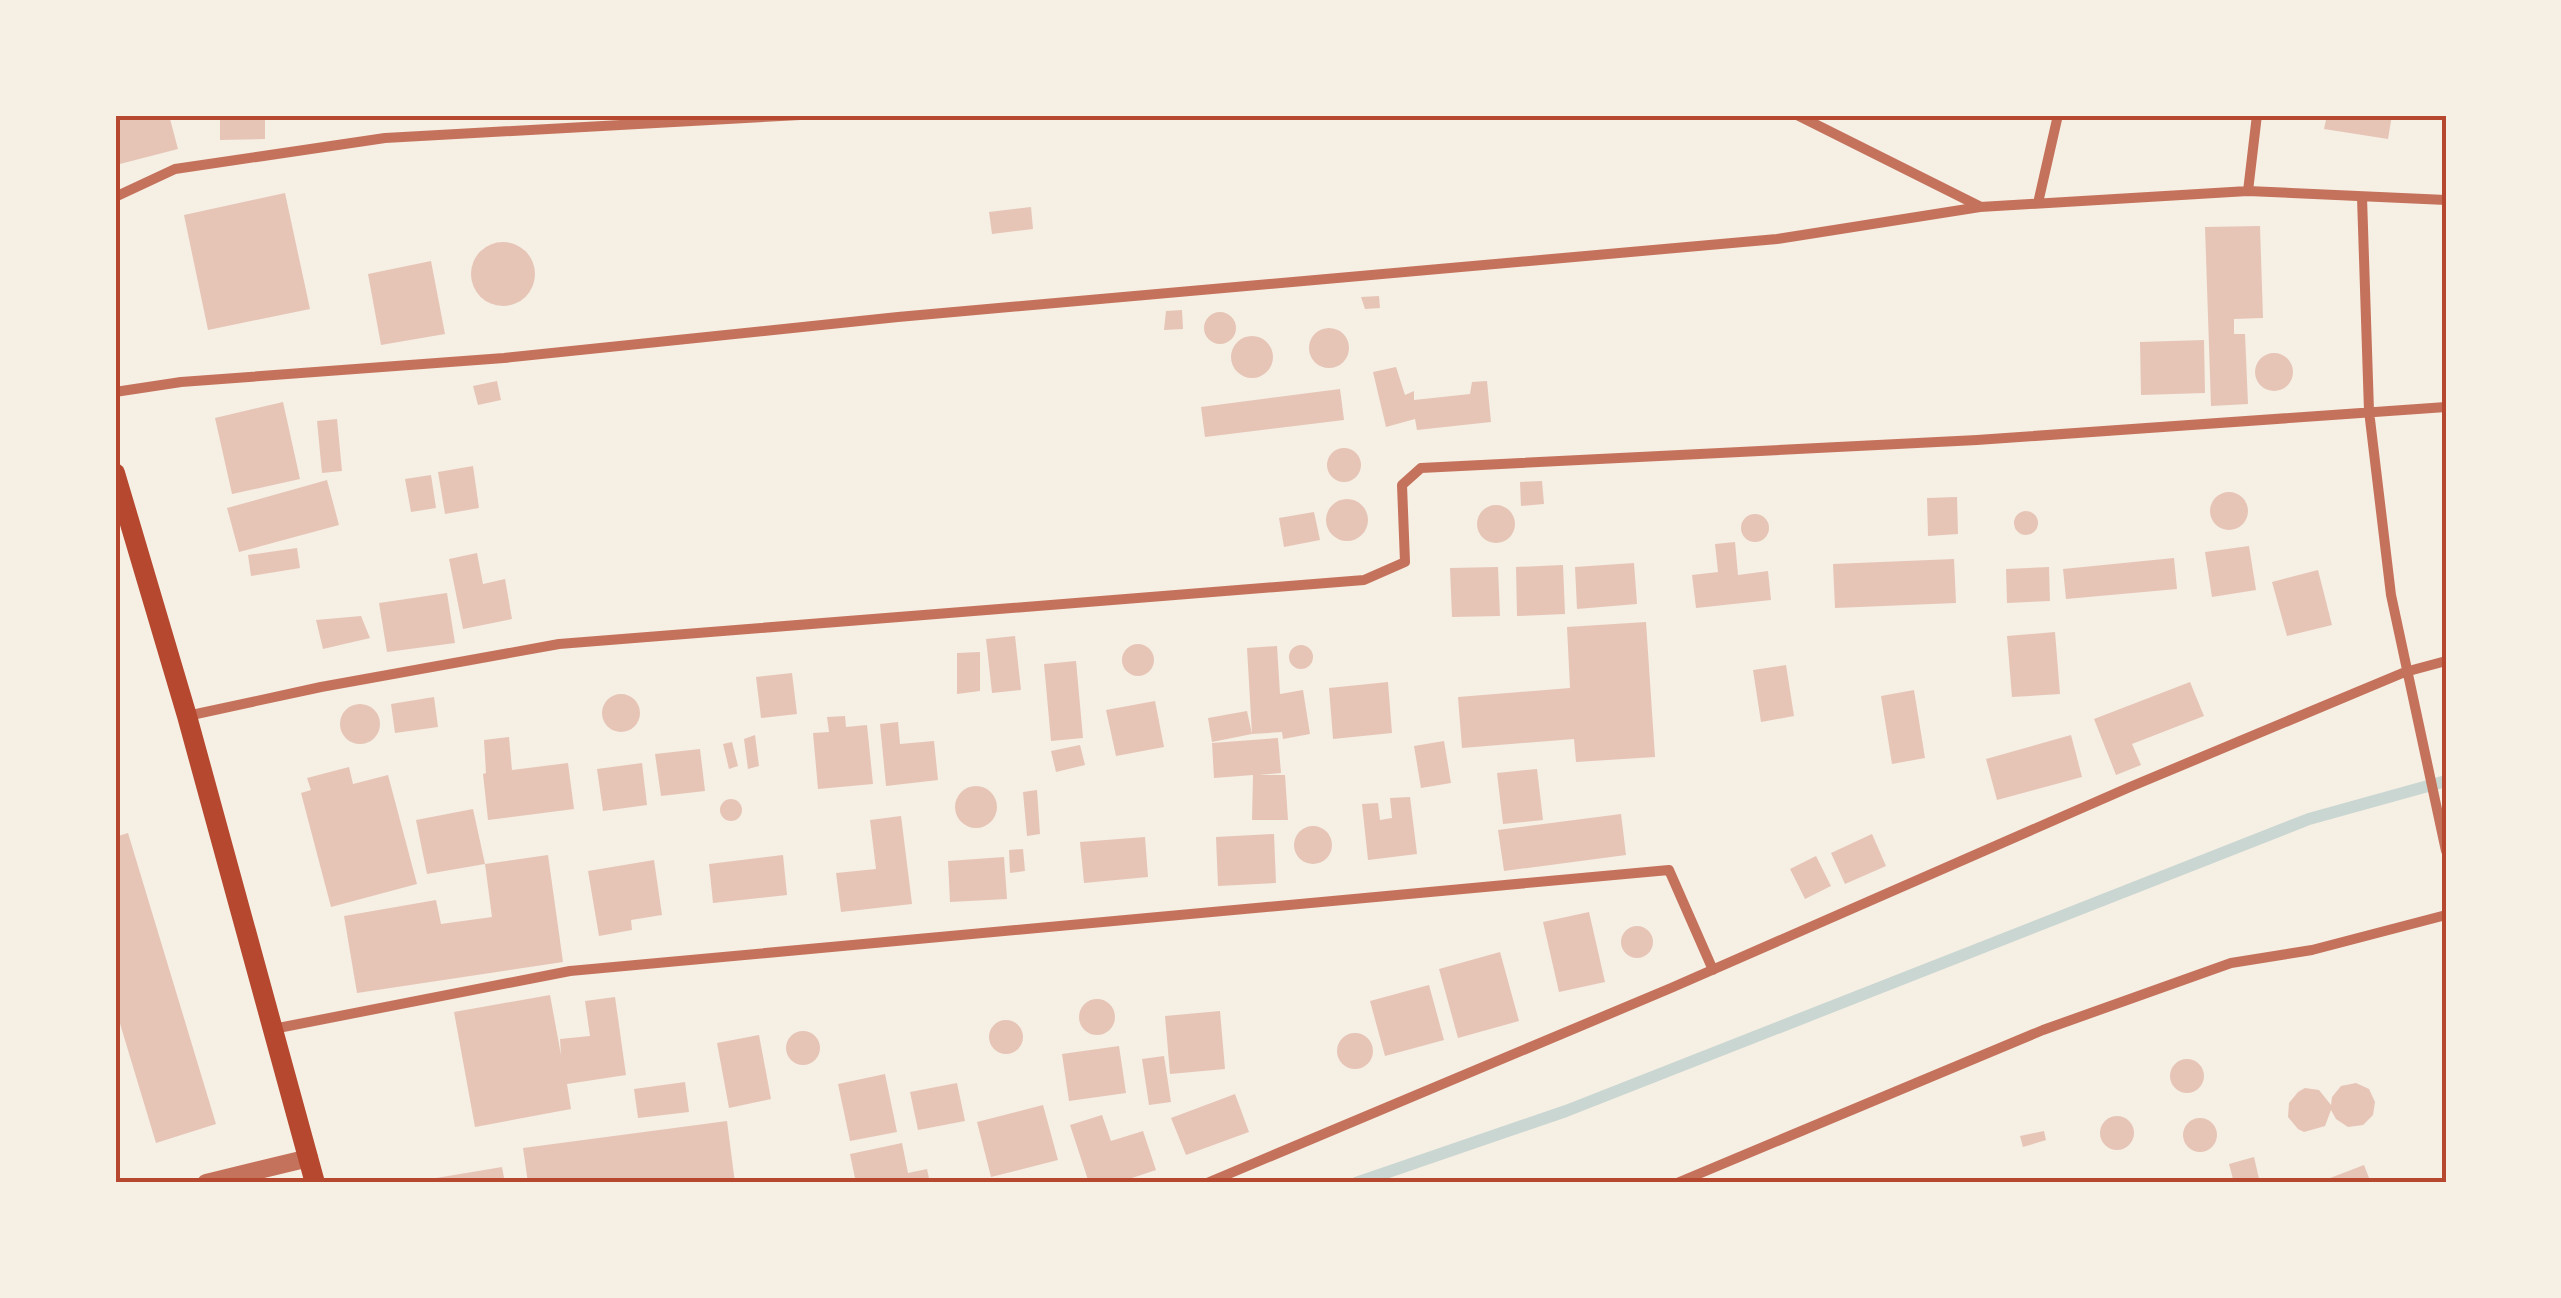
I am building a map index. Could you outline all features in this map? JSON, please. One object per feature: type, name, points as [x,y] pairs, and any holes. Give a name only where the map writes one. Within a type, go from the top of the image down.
[{"type":"main road","points":[[115,473],[188,716],[315,1183]]},
{"type":"street","points":[[115,197],[175,169],[385,138],[800,115]]},
{"type":"street","points":[[1797,115],[1980,206]]},
{"type":"street","points":[[2038,203],[2058,115]]},
{"type":"street","points":[[2248,191],[2257,115]]},
{"type":"street","points":[[115,392],[182,382],[504,358],[898,317],[1777,239],[1980,206],[2248,191],[2446,200]]},
{"type":"street","points":[[2362,196],[2369,411],[2391,595],[2446,851]]},
{"type":"street","points":[[188,716],[321,686],[559,644],[1364,580],[1405,562],[1402,485],[1421,468],[1978,440],[2446,407]]},
{"type":"street","points":[[1207,1183],[1713,970],[2130,787],[2405,672],[2446,662]]},
{"type":"street","points":[[273,1030],[570,971],[1669,870],[1713,970]]},
{"type":"street","points":[[1677,1183],[2043,1030],[2231,962],[2312,950],[2446,914]]},
{"type":"street","points":[[206,1183],[309,1158]]},
{"type":"building","points":[[115,115],[169,115],[178,149],[116,165]]},
{"type":"building","points":[[220,115],[265,115],[265,139],[220,140]]},
{"type":"building","points":[[2327,115],[2392,115],[2388,139],[2324,129]]},
{"type":"building","points":[[285,193],[310,309],[208,330],[184,215]]},
{"type":"building","points":[[1031,207],[1033,229],[992,234],[989,212]]},
{"type":"building","points":[[2260,226],[2263,318],[2234,319],[2234,334],[2245,334],[2248,404],[2211,406],[2205,227]]},
{"type":"building","points":[[503,242],[525,252],[535,274],[525,296],[503,306],[481,296],[471,274],[481,252]]},
{"type":"building","points":[[431,261],[445,334],[381,345],[368,274]]},
{"type":"building","points":[[1379,296],[1380,308],[1365,309],[1361,297]]},
{"type":"building","points":[[1182,310],[1183,329],[1164,330],[1166,311]]},
{"type":"building","points":[[1220,312],[1232,316],[1236,328],[1232,340],[1220,344],[1208,340],[1204,328],[1208,316]]},
{"type":"building","points":[[1329,328],[1343,334],[1349,348],[1343,362],[1329,368],[1315,362],[1309,348],[1315,334]]},
{"type":"building","points":[[1252,336],[1267,342],[1273,357],[1267,372],[1252,378],[1237,372],[1231,357],[1237,342]]},
{"type":"building","points":[[2204,340],[2205,393],[2141,395],[2140,342]]},
{"type":"building","points":[[2274,353],[2288,358],[2293,372],[2288,386],[2274,391],[2260,386],[2255,372],[2260,358]]},
{"type":"building","points":[[1396,367],[1405,395],[1414,391],[1414,400],[1470,394],[1472,382],[1487,381],[1491,422],[1417,430],[1415,419],[1386,427],[1373,372]]},
{"type":"building","points":[[497,381],[501,400],[478,405],[473,386]]},
{"type":"building","points":[[1340,389],[1344,420],[1205,437],[1201,407]]},
{"type":"building","points":[[283,402],[300,479],[232,494],[215,418]]},
{"type":"building","points":[[337,419],[342,471],[322,473],[317,421]]},
{"type":"building","points":[[1344,448],[1356,453],[1361,465],[1356,477],[1344,482],[1332,477],[1327,465],[1332,453]]},
{"type":"building","points":[[473,466],[479,508],[445,514],[438,472]]},
{"type":"building","points":[[431,475],[436,508],[411,512],[405,479]]},
{"type":"building","points":[[327,480],[339,525],[239,552],[227,508]]},
{"type":"building","points":[[1542,481],[1544,504],[1521,506],[1520,482]]},
{"type":"building","points":[[2229,492],[2243,497],[2248,511],[2243,525],[2229,530],[2215,525],[2210,511],[2215,497]]},
{"type":"building","points":[[1957,497],[1958,534],[1928,536],[1927,498]]},
{"type":"building","points":[[1347,499],[1362,505],[1368,520],[1362,535],[1347,541],[1332,535],[1326,520],[1332,505]]},
{"type":"building","points":[[1496,505],[1510,510],[1515,524],[1510,538],[1496,543],[1482,538],[1477,524],[1482,510]]},
{"type":"building","points":[[2026,511],[2038,523],[2026,535],[2014,523]]},
{"type":"building","points":[[1314,512],[1320,540],[1284,547],[1279,518]]},
{"type":"building","points":[[1755,514],[1765,518],[1769,528],[1765,538],[1755,542],[1745,538],[1741,528],[1745,518]]},
{"type":"building","points":[[1735,542],[1738,575],[1768,571],[1771,600],[1696,608],[1692,575],[1718,572],[1715,544]]},
{"type":"building","points":[[2249,546],[2256,590],[2212,597],[2205,552]]},
{"type":"building","points":[[297,548],[300,568],[251,576],[248,555]]},
{"type":"building","points":[[477,553],[483,584],[505,579],[512,619],[463,629],[449,559]]},
{"type":"building","points":[[2174,558],[2177,589],[2066,599],[2063,569]]},
{"type":"building","points":[[1954,559],[1956,603],[1835,608],[1833,564]]},
{"type":"building","points":[[1634,563],[1637,604],[1577,609],[1575,567]]},
{"type":"building","points":[[1563,565],[1565,614],[1517,616],[1516,567]]},
{"type":"building","points":[[1498,567],[1500,616],[1452,617],[1450,568]]},
{"type":"building","points":[[2049,567],[2050,601],[2007,603],[2006,569]]},
{"type":"building","points":[[2318,570],[2332,625],[2287,636],[2272,582]]},
{"type":"building","points":[[447,593],[455,643],[387,652],[379,603]]},
{"type":"building","points":[[361,616],[370,638],[323,649],[316,620]]},
{"type":"building","points":[[1646,622],[1655,757],[1576,762],[1574,739],[1462,748],[1458,697],[1570,688],[1567,627]]},
{"type":"building","points":[[2055,632],[2060,694],[2012,697],[2007,636]]},
{"type":"building","points":[[1015,636],[1021,690],[992,693],[986,639]]},
{"type":"building","points":[[1138,644],[1149,649],[1154,660],[1149,671],[1138,676],[1127,671],[1122,660],[1127,649]]},
{"type":"building","points":[[1301,645],[1313,657],[1301,669],[1289,657]]},
{"type":"building","points":[[1277,646],[1280,694],[1303,690],[1310,734],[1283,739],[1282,732],[1252,734],[1247,648]]},
{"type":"building","points":[[980,652],[980,691],[957,694],[957,653]]},
{"type":"building","points":[[1076,661],[1083,738],[1051,741],[1044,664]]},
{"type":"building","points":[[1786,665],[1794,716],[1761,722],[1753,670]]},
{"type":"building","points":[[792,673],[797,714],[761,718],[756,677]]},
{"type":"building","points":[[1388,682],[1392,733],[1333,739],[1329,688]]},
{"type":"building","points":[[2190,682],[2204,716],[2132,744],[2141,765],[2116,775],[2094,719]]},
{"type":"building","points":[[1914,690],[1925,758],[1892,764],[1881,696]]},
{"type":"building","points":[[621,694],[635,699],[640,713],[635,727],[621,732],[607,727],[602,713],[607,699]]},
{"type":"building","points":[[434,697],[438,727],[395,733],[391,704]]},
{"type":"building","points":[[1155,701],[1164,747],[1116,756],[1106,710]]},
{"type":"building","points":[[360,704],[374,710],[380,724],[374,738],[360,744],[346,738],[340,724],[346,710]]},
{"type":"building","points":[[1247,711],[1252,734],[1212,742],[1208,718]]},
{"type":"building","points":[[845,716],[846,727],[867,725],[873,784],[818,789],[813,733],[829,732],[827,717]]},
{"type":"building","points":[[898,722],[900,744],[934,741],[938,780],[886,786],[880,724]]},
{"type":"building","points":[[755,735],[759,766],[748,769],[744,739]]},
{"type":"building","points":[[2071,735],[2082,777],[1997,800],[1986,759]]},
{"type":"building","points":[[509,737],[512,770],[568,763],[574,809],[488,820],[484,740]]},
{"type":"building","points":[[1278,738],[1281,773],[1259,775],[1285,775],[1288,820],[1252,820],[1253,775],[1214,778],[1212,743]]},
{"type":"building","points":[[1444,741],[1451,783],[1421,788],[1414,746]]},
{"type":"building","points":[[732,742],[738,766],[729,769],[723,744]]},
{"type":"building","points":[[1080,745],[1085,765],[1056,772],[1051,751]]},
{"type":"building","points":[[700,749],[705,791],[661,796],[655,754]]},
{"type":"building","points":[[642,763],[647,805],[603,811],[597,769]]},
{"type":"building","points":[[349,767],[353,784],[388,775],[417,884],[331,907],[301,793],[311,790],[307,778]]},
{"type":"building","points":[[1537,769],[1543,820],[1503,824],[1497,773]]},
{"type":"building","points":[[976,786],[991,792],[997,807],[991,822],[976,828],[961,822],[955,807],[961,792]]},
{"type":"building","points":[[1037,790],[1040,834],[1027,836],[1023,792]]},
{"type":"building","points":[[1410,797],[1417,854],[1368,860],[1362,804],[1378,803],[1380,820],[1392,818],[1390,798]]},
{"type":"building","points":[[731,799],[742,810],[731,821],[720,810]]},
{"type":"building","points":[[473,809],[485,864],[427,874],[416,820]]},
{"type":"building","points":[[1621,814],[1626,855],[1504,871],[1498,830]]},
{"type":"building","points":[[901,816],[912,904],[841,912],[836,873],[876,869],[870,820]]},
{"type":"building","points":[[1313,826],[1326,832],[1332,845],[1326,858],[1313,864],[1300,858],[1294,845],[1300,832]]},
{"type":"building","points":[[128,833],[216,1124],[156,1143],[115,1007],[115,837]]},
{"type":"building","points":[[1274,834],[1276,883],[1218,886],[1216,837]]},
{"type":"building","points":[[1872,834],[1886,866],[1845,884],[1831,853]]},
{"type":"building","points":[[1145,837],[1148,877],[1084,883],[1080,842]]},
{"type":"building","points":[[1023,849],[1025,871],[1010,873],[1009,850]]},
{"type":"building","points":[[548,855],[563,962],[357,993],[344,916],[436,900],[441,924],[492,917],[485,864]]},
{"type":"building","points":[[783,855],[787,895],[713,903],[709,864]]},
{"type":"building","points":[[1816,856],[1831,886],[1805,899],[1790,869]]},
{"type":"building","points":[[1004,857],[1007,899],[950,902],[948,861]]},
{"type":"building","points":[[654,860],[662,915],[631,920],[632,930],[599,936],[588,871]]},
{"type":"building","points":[[1589,912],[1605,982],[1559,992],[1543,922]]},
{"type":"building","points":[[1637,926],[1649,930],[1653,942],[1649,954],[1637,958],[1625,954],[1621,942],[1625,930]]},
{"type":"building","points":[[1500,952],[1519,1021],[1458,1038],[1439,969]]},
{"type":"building","points":[[1429,985],[1444,1040],[1385,1056],[1370,1001]]},
{"type":"building","points":[[550,995],[561,1055],[560,1039],[590,1036],[585,1001],[615,997],[626,1075],[567,1084],[571,1109],[475,1127],[454,1012]]},
{"type":"building","points":[[1097,999],[1110,1004],[1115,1017],[1110,1030],[1097,1035],[1084,1030],[1079,1017],[1084,1004]]},
{"type":"building","points":[[1220,1011],[1225,1069],[1170,1074],[1165,1016]]},
{"type":"building","points":[[1006,1020],[1018,1025],[1023,1037],[1018,1049],[1006,1054],[994,1049],[989,1037],[994,1025]]},
{"type":"building","points":[[803,1031],[815,1036],[820,1048],[815,1060],[803,1065],[791,1060],[786,1048],[791,1036]]},
{"type":"building","points":[[1355,1033],[1367,1039],[1373,1051],[1367,1063],[1355,1069],[1343,1063],[1337,1051],[1343,1039]]},
{"type":"building","points":[[759,1035],[771,1099],[729,1108],[717,1043]]},
{"type":"building","points":[[1119,1046],[1126,1093],[1069,1101],[1062,1054]]},
{"type":"building","points":[[1164,1056],[1171,1102],[1149,1105],[1142,1059]]},
{"type":"building","points":[[2187,1059],[2199,1064],[2204,1076],[2199,1088],[2187,1093],[2175,1088],[2170,1076],[2175,1064]]},
{"type":"building","points":[[885,1074],[897,1132],[850,1141],[838,1084]]},
{"type":"building","points":[[685,1082],[689,1112],[638,1118],[634,1089]]},
{"type":"building","points":[[957,1083],[965,1121],[918,1130],[910,1092]]},
{"type":"building","points":[[2356,1083],[2369,1089],[2375,1102],[2373,1115],[2363,1125],[2348,1127],[2331,1110],[2325,1126],[2304,1132],[2288,1117],[2289,1103],[2305,1088],[2319,1090],[2331,1105],[2341,1086]]},
{"type":"building","points":[[1235,1094],[1249,1132],[1186,1155],[1171,1118]]},
{"type":"building","points":[[1043,1105],[1058,1160],[991,1177],[977,1122]]},
{"type":"building","points":[[1102,1115],[1111,1141],[1143,1131],[1156,1170],[1117,1183],[1089,1183],[1070,1125]]},
{"type":"building","points":[[2117,1116],[2129,1121],[2134,1133],[2129,1145],[2117,1150],[2105,1145],[2100,1133],[2105,1121]]},
{"type":"building","points":[[2200,1118],[2212,1123],[2217,1135],[2212,1147],[2200,1152],[2188,1147],[2183,1135],[2188,1123]]},
{"type":"building","points":[[727,1121],[735,1183],[528,1183],[523,1148]]},
{"type":"building","points":[[2044,1131],[2046,1140],[2023,1147],[2020,1136]]},
{"type":"building","points":[[902,1143],[908,1173],[927,1169],[930,1183],[856,1183],[850,1154]]},
{"type":"building","points":[[2254,1157],[2260,1183],[2234,1183],[2229,1164]]},
{"type":"building","points":[[2364,1165],[2371,1183],[2317,1183]]},
{"type":"building","points":[[502,1167],[505,1183],[418,1183],[418,1181]]},
{"type":"building","points":[[830,1179],[840,1183],[808,1183]]},
{"type":"waterway","points":[[1356,1183],[1566,1111],[2309,819],[2446,781]]}]
